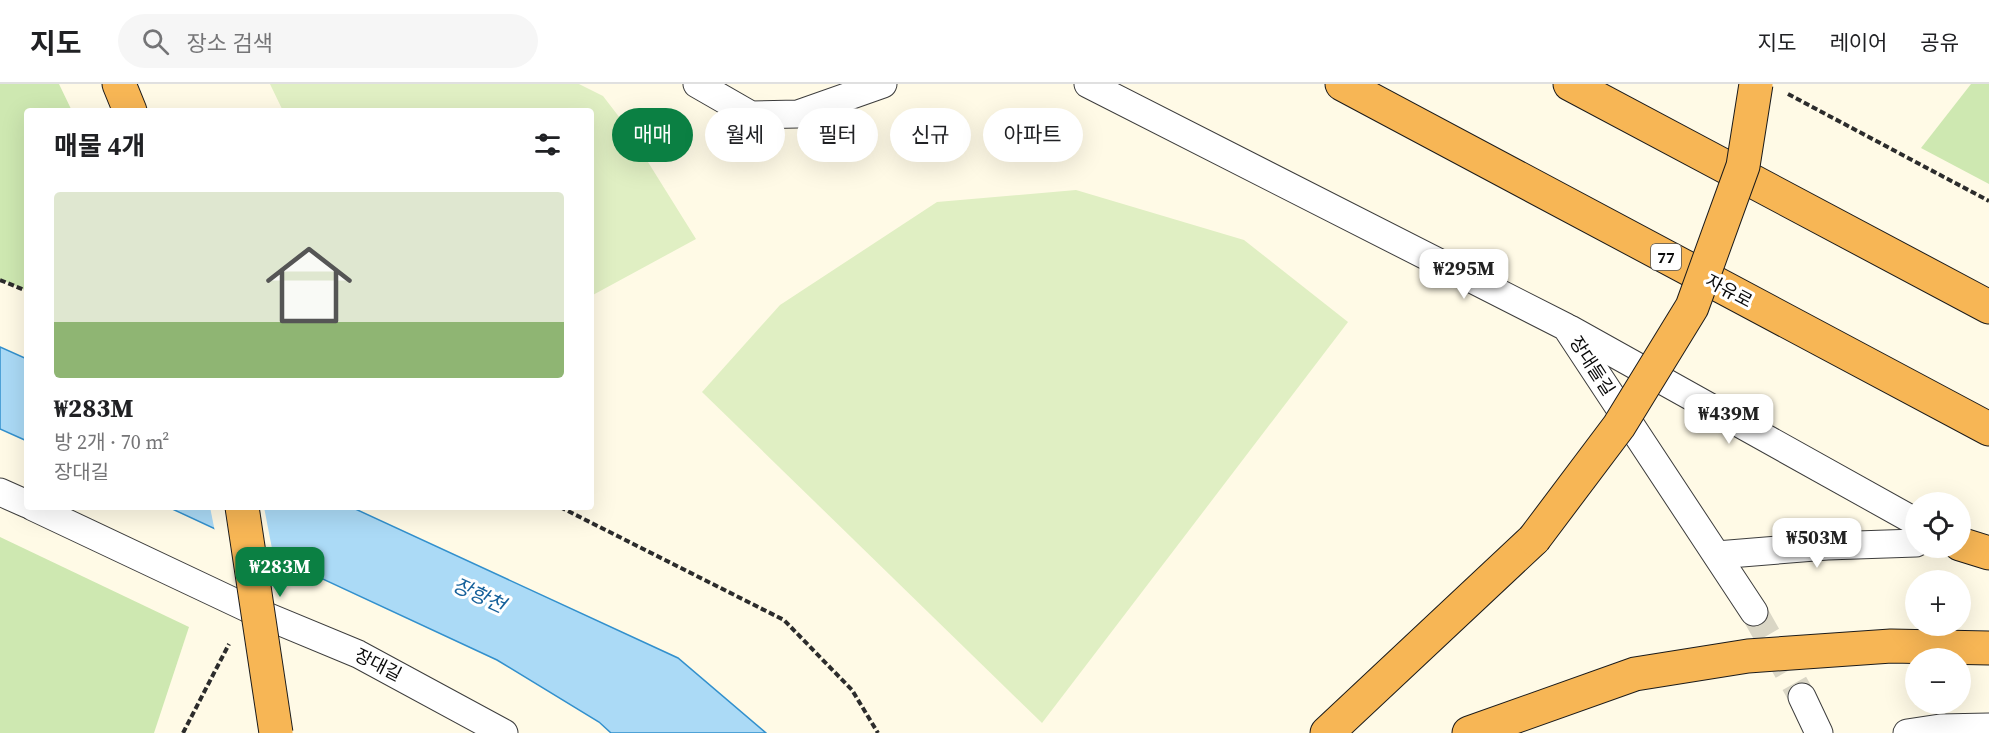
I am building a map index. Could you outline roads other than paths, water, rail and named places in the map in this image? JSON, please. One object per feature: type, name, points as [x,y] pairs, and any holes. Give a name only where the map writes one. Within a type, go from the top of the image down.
[{"type":"highway","points":[[119,84],[129,108]]},
{"type":"highway","name":"자유로","points":[[1342,84],[1989,429]]},
{"type":"highway","points":[[1570,84],[1989,307]]},
{"type":"highway","points":[[1327,733],[1534,539],[1619,426],[1692,308],[1743,166],[1768,87]]},
{"type":"highway","points":[[242,510],[276,733]]},
{"type":"highway","points":[[1971,547],[1989,553]]},
{"type":"highway","points":[[1469,733],[1635,674],[1748,656],[1891,646],[1989,648]]},
{"type":"street","points":[[697,84],[751,115],[798,114],[883,84]]},
{"type":"street","name":"장대들길","points":[[1088,84],[1566,327],[1754,612]]},
{"type":"street","points":[[1566,327],[1905,516]]},
{"type":"street","points":[[0,492],[24,503]]},
{"type":"street","name":"장대길","points":[[39,510],[247,608],[358,654],[504,733]]},
{"type":"street","points":[[1717,555],[1905,544]]},
{"type":"street","points":[[1802,697],[1819,733]]},
{"type":"street","points":[[1907,733],[1940,728],[1989,726]]},
{"type":"water","points":[[0,347],[24,358],[24,440],[0,429]]},
{"type":"water","name":"장항천","points":[[174,510],[357,510],[678,658],[766,733],[611,733],[599,722],[497,660]]},
{"type":"tunnel","points":[[1754,612],[1802,697]]}]
